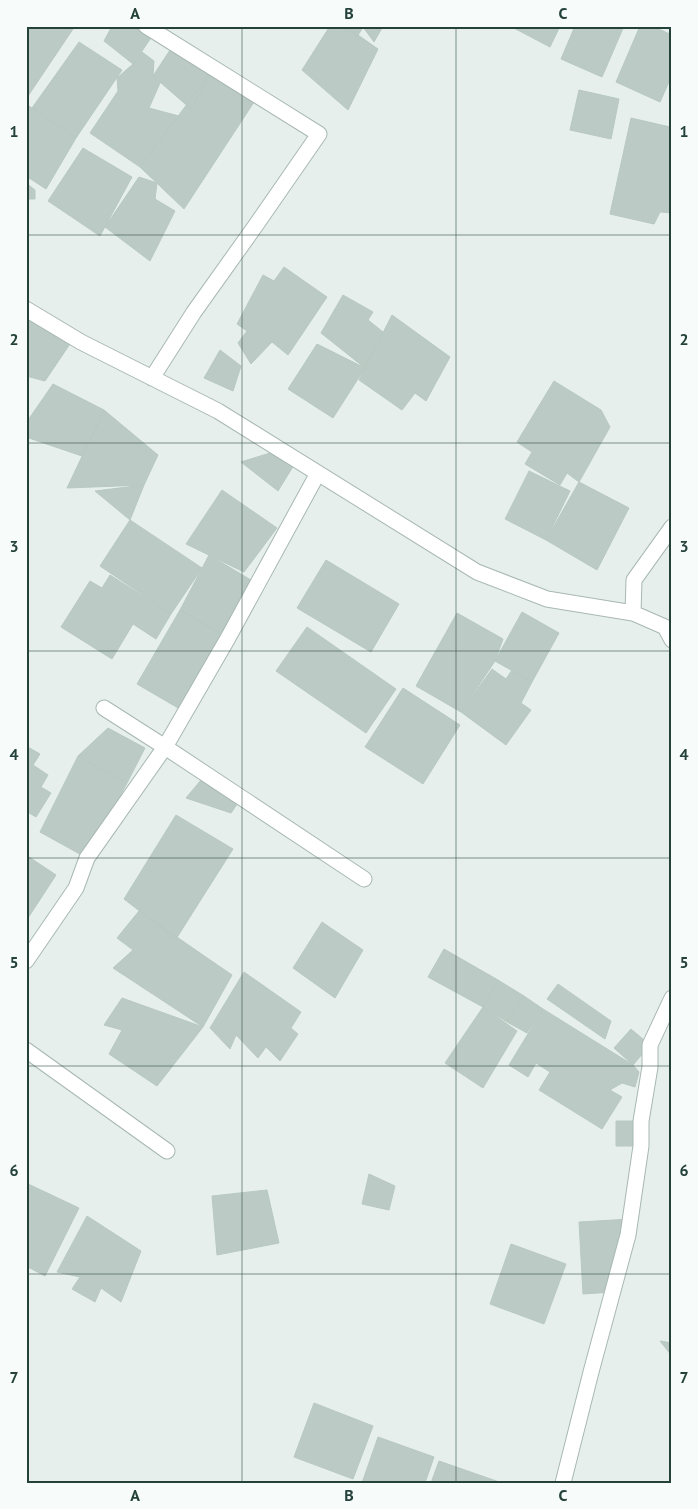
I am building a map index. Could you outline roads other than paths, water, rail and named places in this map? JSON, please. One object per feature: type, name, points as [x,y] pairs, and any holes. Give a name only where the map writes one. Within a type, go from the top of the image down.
[{"type":"street","points":[[146,26],[319,134],[194,312],[152,378]]},
{"type":"street","points":[[26,309],[81,342],[218,412],[477,572],[547,599],[633,613],[665,627],[672,640]]},
{"type":"street","points":[[26,962],[76,888],[87,858],[165,747],[228,638],[318,473]]},
{"type":"street","points":[[633,613],[634,580],[672,527]]},
{"type":"street","points":[[104,708],[364,879]]},
{"type":"street","points":[[563,1483],[628,1236],[641,1146],[641,1121],[650,1067],[650,1046],[672,998]]},
{"type":"street","points":[[26,1050],[166,1151]]}]
